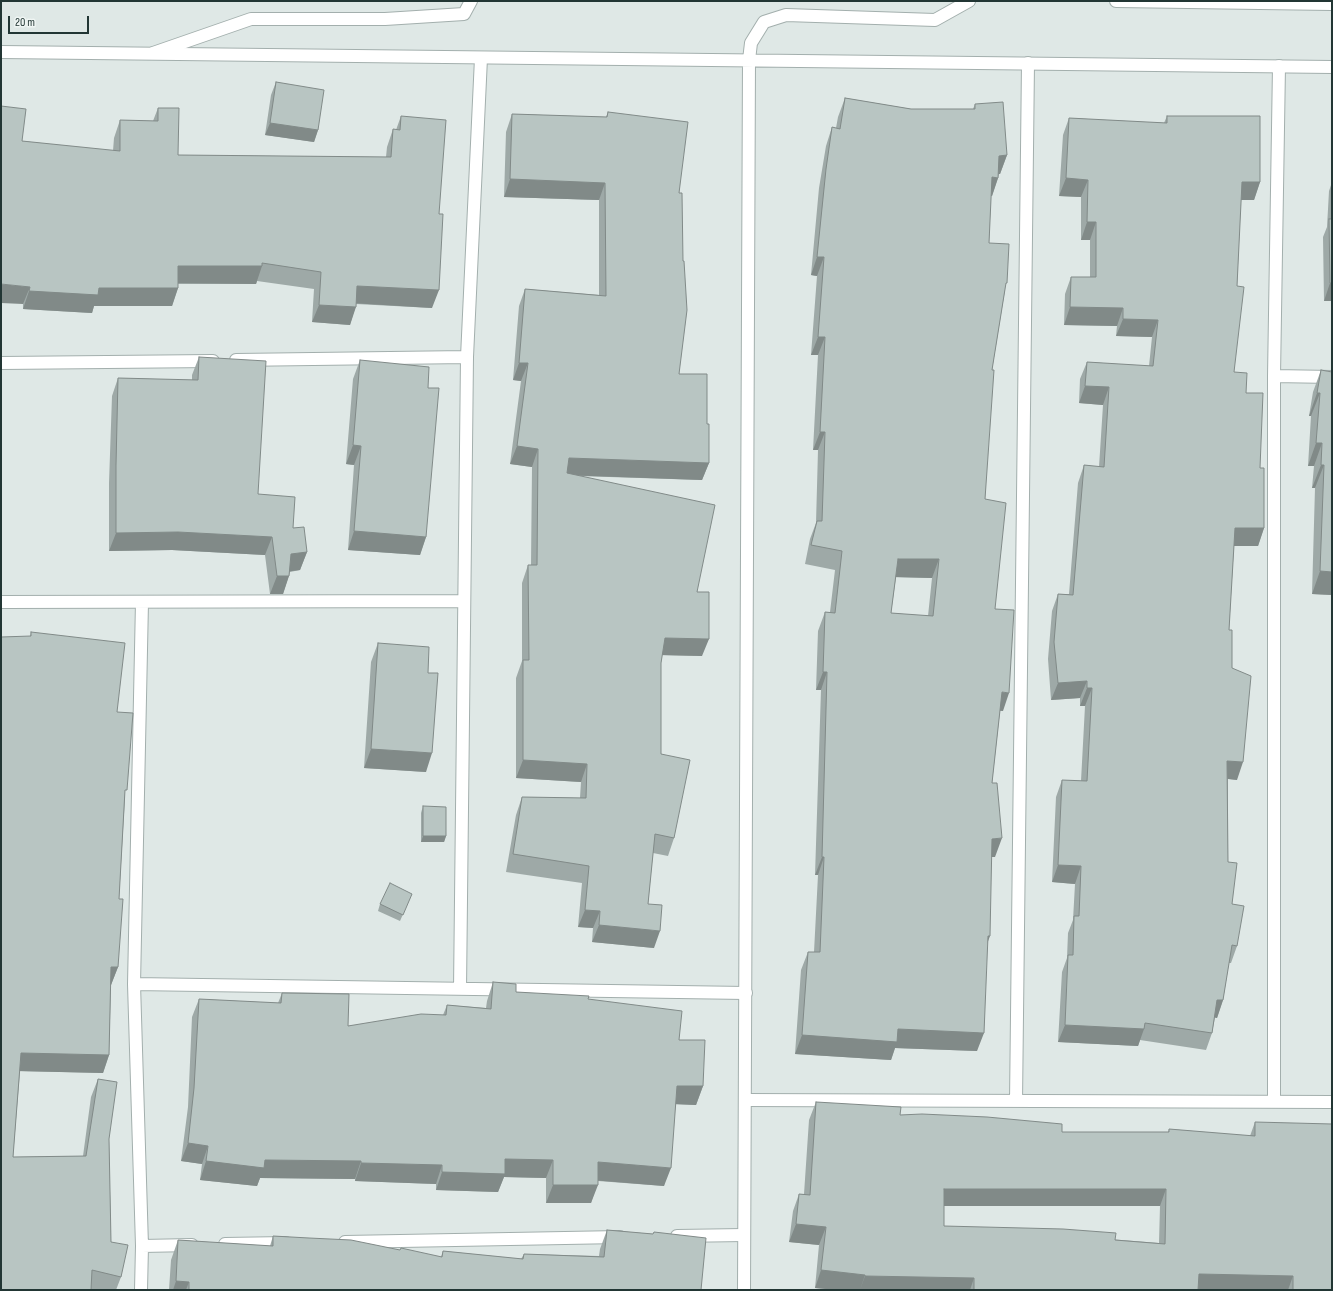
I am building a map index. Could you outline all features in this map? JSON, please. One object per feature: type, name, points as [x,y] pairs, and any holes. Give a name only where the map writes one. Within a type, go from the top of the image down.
[{"type":"street","points":[[152,54],[251,19],[385,19],[464,14],[471,1]]},
{"type":"street","points":[[744,1290],[749,60],[751,43],[764,22],[786,15],[934,20],[969,1]]},
{"type":"street","points":[[1116,1],[1332,4]]},
{"type":"street","points":[[1,52],[1332,67]]},
{"type":"street","points":[[460,988],[467,357],[481,58]]},
{"type":"street","points":[[1016,1101],[1028,63]]},
{"type":"street","points":[[1274,1102],[1274,376],[1279,66]]},
{"type":"street","points":[[1,364],[467,357]]},
{"type":"street","points":[[1274,376],[1332,377]]},
{"type":"street","points":[[1,602],[464,601]]},
{"type":"street","points":[[141,1290],[142,1246],[134,984],[142,602]]},
{"type":"street","points":[[134,984],[746,993]]},
{"type":"street","points":[[745,1100],[1332,1102]]},
{"type":"street","points":[[665,1237],[744,1235]]},
{"type":"street","points":[[332,1242],[633,1237]]},
{"type":"street","points":[[142,1246],[300,1243]]},
{"type":"building","points":[[276,82],[324,90],[318,130],[270,123]]},
{"type":"building","points":[[845,98],[911,109],[975,109],[975,104],[1003,102],[1007,155],[999,156],[998,178],[992,177],[989,243],[1009,244],[1007,283],[992,370],[994,370],[985,499],[1006,503],[995,609],[1014,610],[1009,693],[1002,692],[992,783],[997,783],[1002,838],[992,839],[990,936],[988,936],[984,1033],[898,1029],[897,1042],[802,1035],[808,952],[820,952],[824,857],[822,857],[827,672],[823,672],[825,612],[835,613],[842,551],[811,545],[817,521],[822,521],[825,432],[820,432],[825,337],[818,337],[824,257],[817,257],[832,127],[840,129]],"holes":[[[898,559],[939,559],[933,616],[891,613]]]},
{"type":"building","points":[[1,106],[26,109],[22,141],[120,151],[120,120],[158,121],[158,108],[179,108],[178,155],[391,157],[393,129],[400,130],[401,116],[446,120],[439,214],[443,214],[439,290],[357,286],[356,307],[319,305],[321,272],[262,263],[262,266],[178,266],[178,288],[99,288],[98,295],[29,291],[30,287],[1,284]]},
{"type":"building","points":[[608,112],[688,122],[679,193],[682,193],[683,261],[687,310],[679,374],[707,374],[709,463],[569,458],[567,473],[715,505],[697,592],[709,592],[709,639],[665,638],[661,663],[661,754],[690,760],[674,838],[655,834],[648,904],[662,905],[660,931],[599,925],[600,911],[585,910],[589,866],[513,854],[522,797],[586,798],[587,764],[523,760],[523,660],[529,660],[528,565],[537,565],[538,449],[517,446],[528,363],[519,363],[525,289],[606,296],[605,183],[510,179],[512,114],[607,117]]},
{"type":"building","points":[[1167,116],[1260,116],[1260,182],[1242,182],[1237,286],[1244,287],[1234,372],[1247,373],[1246,393],[1263,393],[1260,468],[1264,468],[1264,528],[1235,528],[1229,630],[1232,630],[1232,668],[1251,676],[1243,762],[1227,761],[1228,862],[1237,863],[1232,904],[1244,906],[1237,946],[1232,945],[1223,1000],[1217,1000],[1212,1033],[1145,1023],[1144,1029],[1065,1025],[1068,955],[1073,955],[1074,916],[1079,916],[1081,866],[1058,865],[1062,780],[1087,781],[1092,688],[1087,688],[1087,681],[1058,683],[1054,642],[1058,594],[1073,595],[1084,465],[1104,467],[1109,387],[1085,386],[1087,362],[1153,366],[1158,320],[1123,319],[1123,308],[1070,307],[1071,277],[1096,277],[1096,222],[1087,222],[1088,180],[1066,178],[1069,118],[1167,123]]},
{"type":"building","points":[[1329,219],[1332,219],[1332,283],[1330,283]]},
{"type":"building","points":[[199,357],[266,361],[258,494],[295,497],[293,528],[304,527],[307,552],[291,554],[289,576],[277,576],[272,537],[178,532],[116,533],[118,378],[198,380]]},
{"type":"building","points":[[360,360],[429,367],[428,388],[439,388],[426,537],[354,531],[361,446],[353,445]]},
{"type":"building","points":[[1321,370],[1332,372],[1332,572],[1320,571],[1324,465],[1321,465],[1322,443],[1316,443],[1320,393],[1317,393]]},
{"type":"building","points":[[31,632],[125,643],[117,712],[133,713],[127,790],[125,790],[119,899],[123,899],[118,967],[111,967],[109,1055],[21,1053],[13,1157],[86,1156],[98,1079],[117,1082],[109,1139],[111,1242],[128,1245],[121,1277],[92,1270],[91,1290],[1,1290],[1,637],[31,636]]},
{"type":"building","points":[[378,643],[429,647],[428,673],[438,673],[432,753],[371,749]]},
{"type":"building","points":[[423,806],[446,807],[446,836],[423,836]]},
{"type":"building","points":[[390,883],[412,894],[403,915],[380,904]]},
{"type":"building","points":[[493,982],[516,984],[516,992],[589,996],[588,999],[682,1011],[679,1040],[705,1040],[703,1086],[677,1086],[671,1168],[598,1162],[598,1185],[553,1185],[553,1160],[505,1159],[505,1174],[442,1172],[442,1165],[361,1163],[361,1161],[265,1160],[264,1168],[206,1161],[208,1146],[188,1143],[194,1088],[199,999],[281,1003],[282,993],[349,994],[348,1026],[421,1014],[446,1015],[447,1005],[491,1009]]},
{"type":"building","points":[[816,1102],[901,1107],[900,1115],[922,1114],[987,1117],[1062,1124],[1062,1132],[1169,1132],[1169,1129],[1255,1136],[1255,1122],[1332,1124],[1332,1290],[1293,1290],[1293,1276],[1199,1274],[1198,1290],[974,1290],[974,1278],[865,1276],[821,1270],[826,1227],[796,1224],[799,1194],[810,1195]],"holes":[[[944,1189],[1166,1189],[1165,1244],[1115,1240],[1116,1233],[1063,1229],[944,1226]]]},
{"type":"building","points":[[607,1230],[653,1234],[654,1232],[706,1238],[701,1290],[189,1290],[189,1282],[176,1281],[178,1240],[273,1246],[273,1236],[351,1240],[400,1250],[401,1248],[442,1257],[443,1251],[523,1259],[524,1254],[604,1257]]}]
